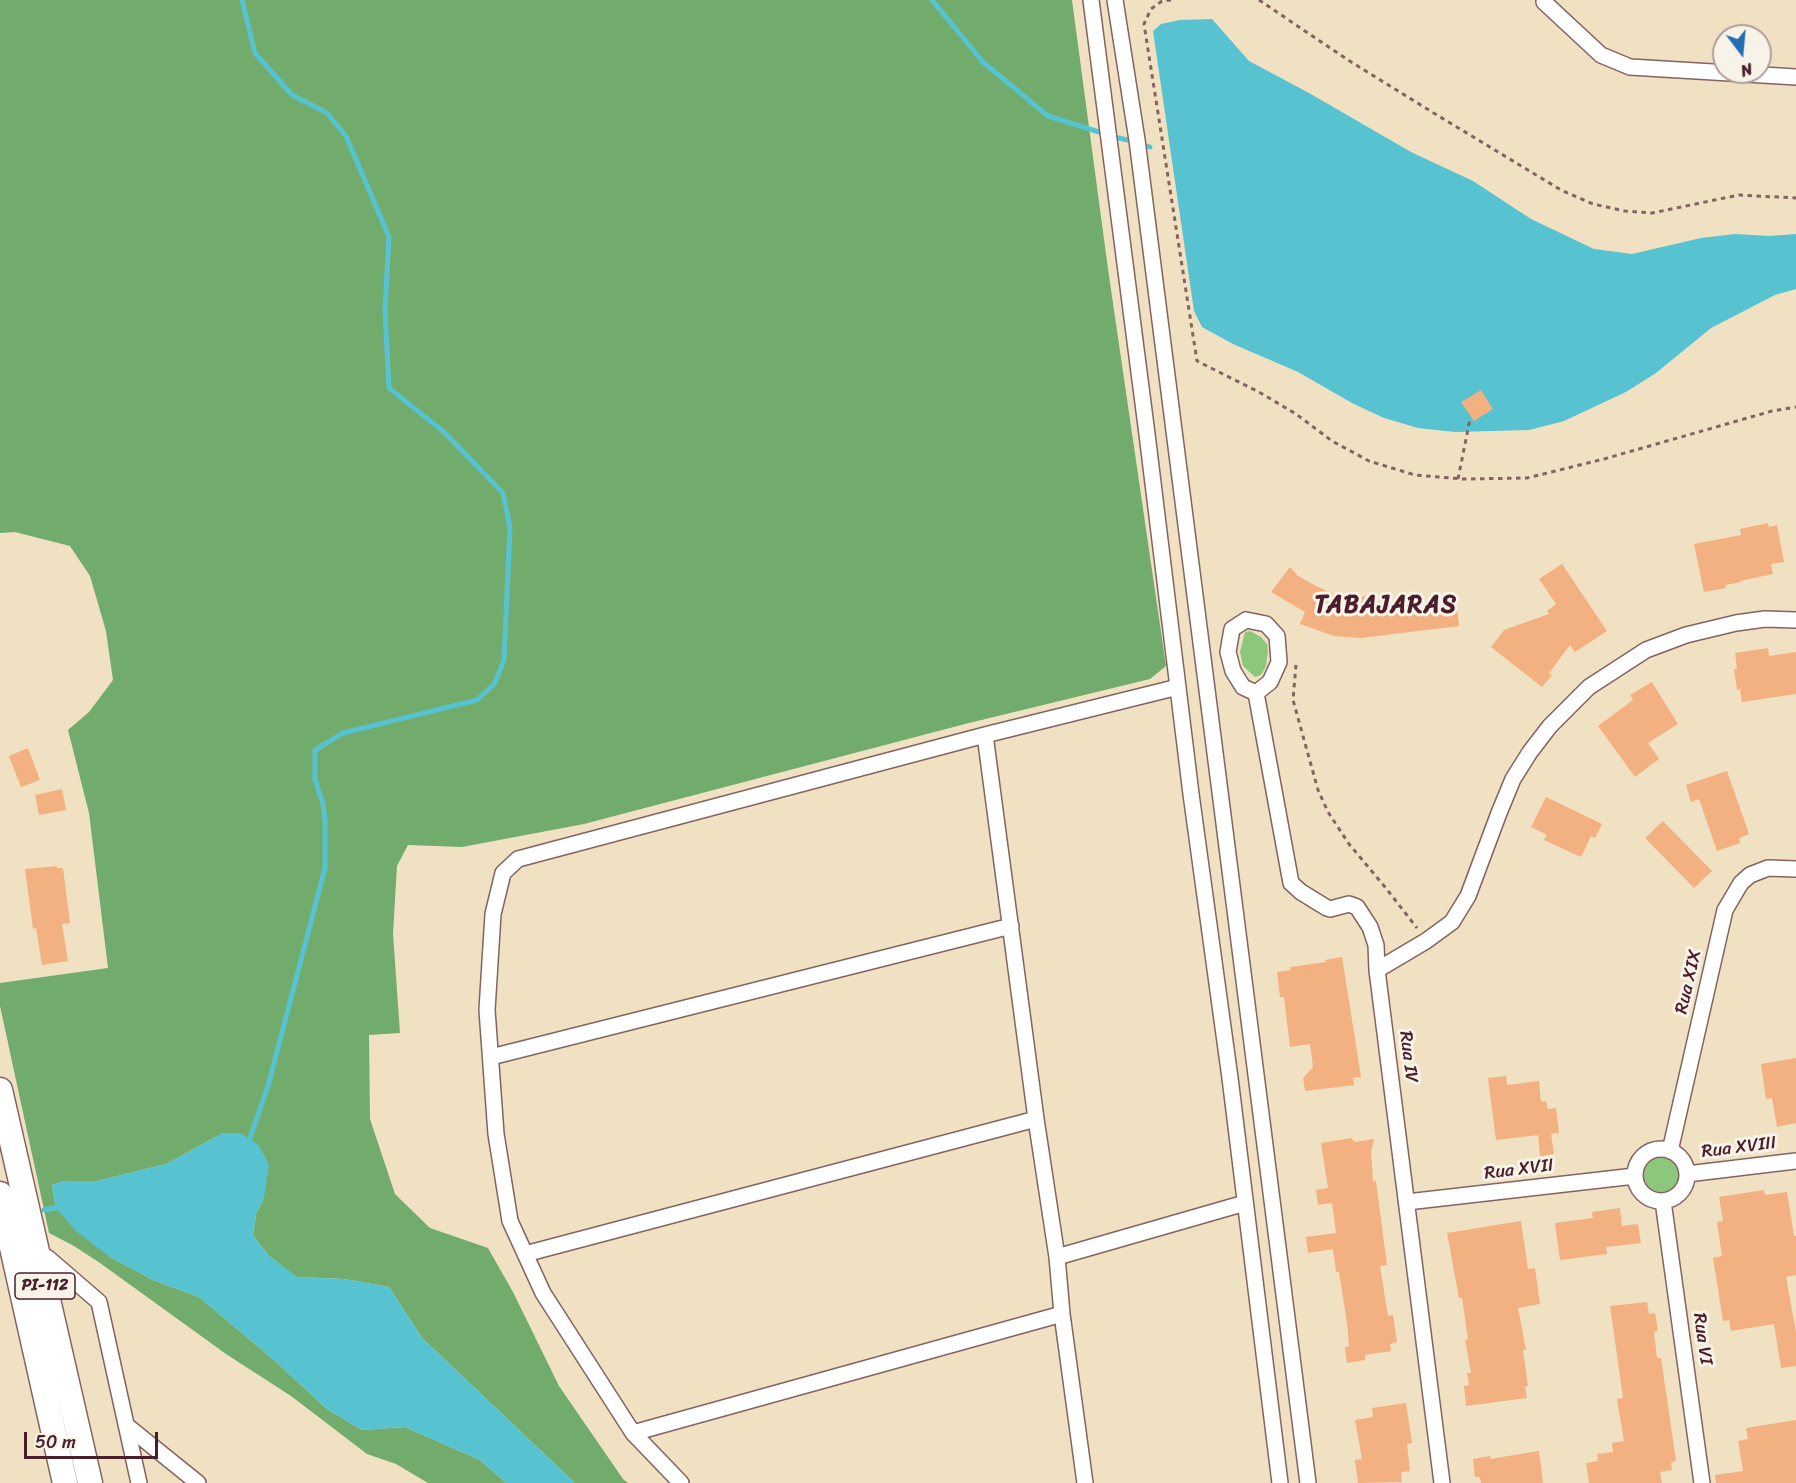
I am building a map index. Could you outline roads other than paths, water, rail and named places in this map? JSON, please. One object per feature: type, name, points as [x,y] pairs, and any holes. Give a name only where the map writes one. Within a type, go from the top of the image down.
[{"type":"main road","name":"PI-112","points":[[0,1089],[90,1483]]},
{"type":"main road","name":"PI-112","points":[[0,1194],[65,1483]]},
{"type":"street","points":[[1091,0],[1280,1483]]},
{"type":"street","points":[[1115,0],[1137,140],[1308,1483]]},
{"type":"street","points":[[1544,2],[1601,55],[1630,67],[1796,77]]},
{"type":"street","points":[[1377,970],[1426,941],[1452,922],[1468,896],[1514,779],[1530,752],[1550,726],[1589,687],[1646,650],[1686,635],[1736,623],[1765,619],[1796,620]]},
{"type":"street","points":[[1246,620],[1266,624],[1277,636],[1279,662],[1270,682],[1256,693],[1243,687],[1233,671],[1228,652],[1232,629],[1246,620]]},
{"type":"street","points":[[1170,629],[1198,625]]},
{"type":"street","points":[[681,1483],[633,1433],[543,1293],[510,1221],[496,1134],[487,1010],[493,914],[503,873],[518,859],[985,735],[1178,687]]},
{"type":"street","name":"Rua IV","points":[[1256,693],[1291,883],[1327,908],[1349,904],[1357,907],[1374,938],[1442,1483]]},
{"type":"street","points":[[1180,708],[1209,704]]},
{"type":"street","points":[[985,735],[1036,1119],[1057,1257],[1062,1314],[1085,1483]]},
{"type":"street","name":"Rua XIX","points":[[1670,1150],[1725,910],[1741,883],[1750,875],[1768,868],[1796,869]]},
{"type":"street","points":[[491,1057],[1011,926]]},
{"type":"street","points":[[525,1254],[1036,1119]]},
{"type":"street","points":[[1653,1150],[1670,1150],[1682,1160],[1687,1174],[1686,1182],[1678,1195],[1663,1201],[1647,1197],[1636,1184],[1635,1176],[1636,1168],[1646,1154],[1653,1150]]},
{"type":"street","name":"Rua XVIII","points":[[1687,1174],[1796,1161]]},
{"type":"street","name":"Rua XVII","points":[[1407,1202],[1635,1176]]},
{"type":"street","name":"Rua VI","points":[[1663,1201],[1702,1483]]},
{"type":"street","points":[[1057,1257],[1245,1203]]},
{"type":"street","points":[[38,1253],[48,1258],[99,1302],[139,1483]]},
{"type":"street","points":[[633,1433],[1062,1314]]},
{"type":"street","points":[[126,1425],[197,1483]]},
{"type":"street","points":[[190,1483],[197,1483]]},
{"type":"water","points":[[1212,19],[1249,61],[1411,152],[1473,181],[1531,219],[1594,249],[1632,254],[1701,238],[1735,234],[1769,236],[1796,234],[1796,289],[1775,295],[1711,328],[1656,373],[1626,392],[1564,421],[1529,430],[1455,432],[1418,428],[1384,418],[1352,403],[1298,372],[1233,344],[1202,327],[1194,311],[1153,31],[1161,24],[1180,20]]},
{"type":"water","points":[[223,1133],[240,1133],[258,1144],[269,1164],[264,1198],[256,1214],[253,1235],[268,1255],[297,1277],[344,1279],[389,1287],[422,1338],[575,1483],[506,1483],[480,1460],[405,1427],[362,1430],[327,1409],[274,1360],[199,1297],[153,1280],[110,1257],[76,1231],[56,1208],[52,1185],[65,1181],[97,1181],[166,1164]]},
{"type":"waterway","points":[[242,0],[255,53],[292,95],[327,113],[346,136],[389,237],[385,310],[389,388],[444,432],[503,493],[510,528],[504,660],[495,683],[477,700],[343,733],[315,750],[315,779],[323,804],[325,821],[325,868],[268,1086],[250,1138]]},
{"type":"waterway","points":[[932,0],[983,62],[1048,116],[1099,132]]},
{"type":"waterway","points":[[1119,138],[1127,140]]},
{"type":"waterway","points":[[44,1210],[56,1208]]},
{"type":"district","name":"TABAJARAS","points":[[1386,606]]}]
